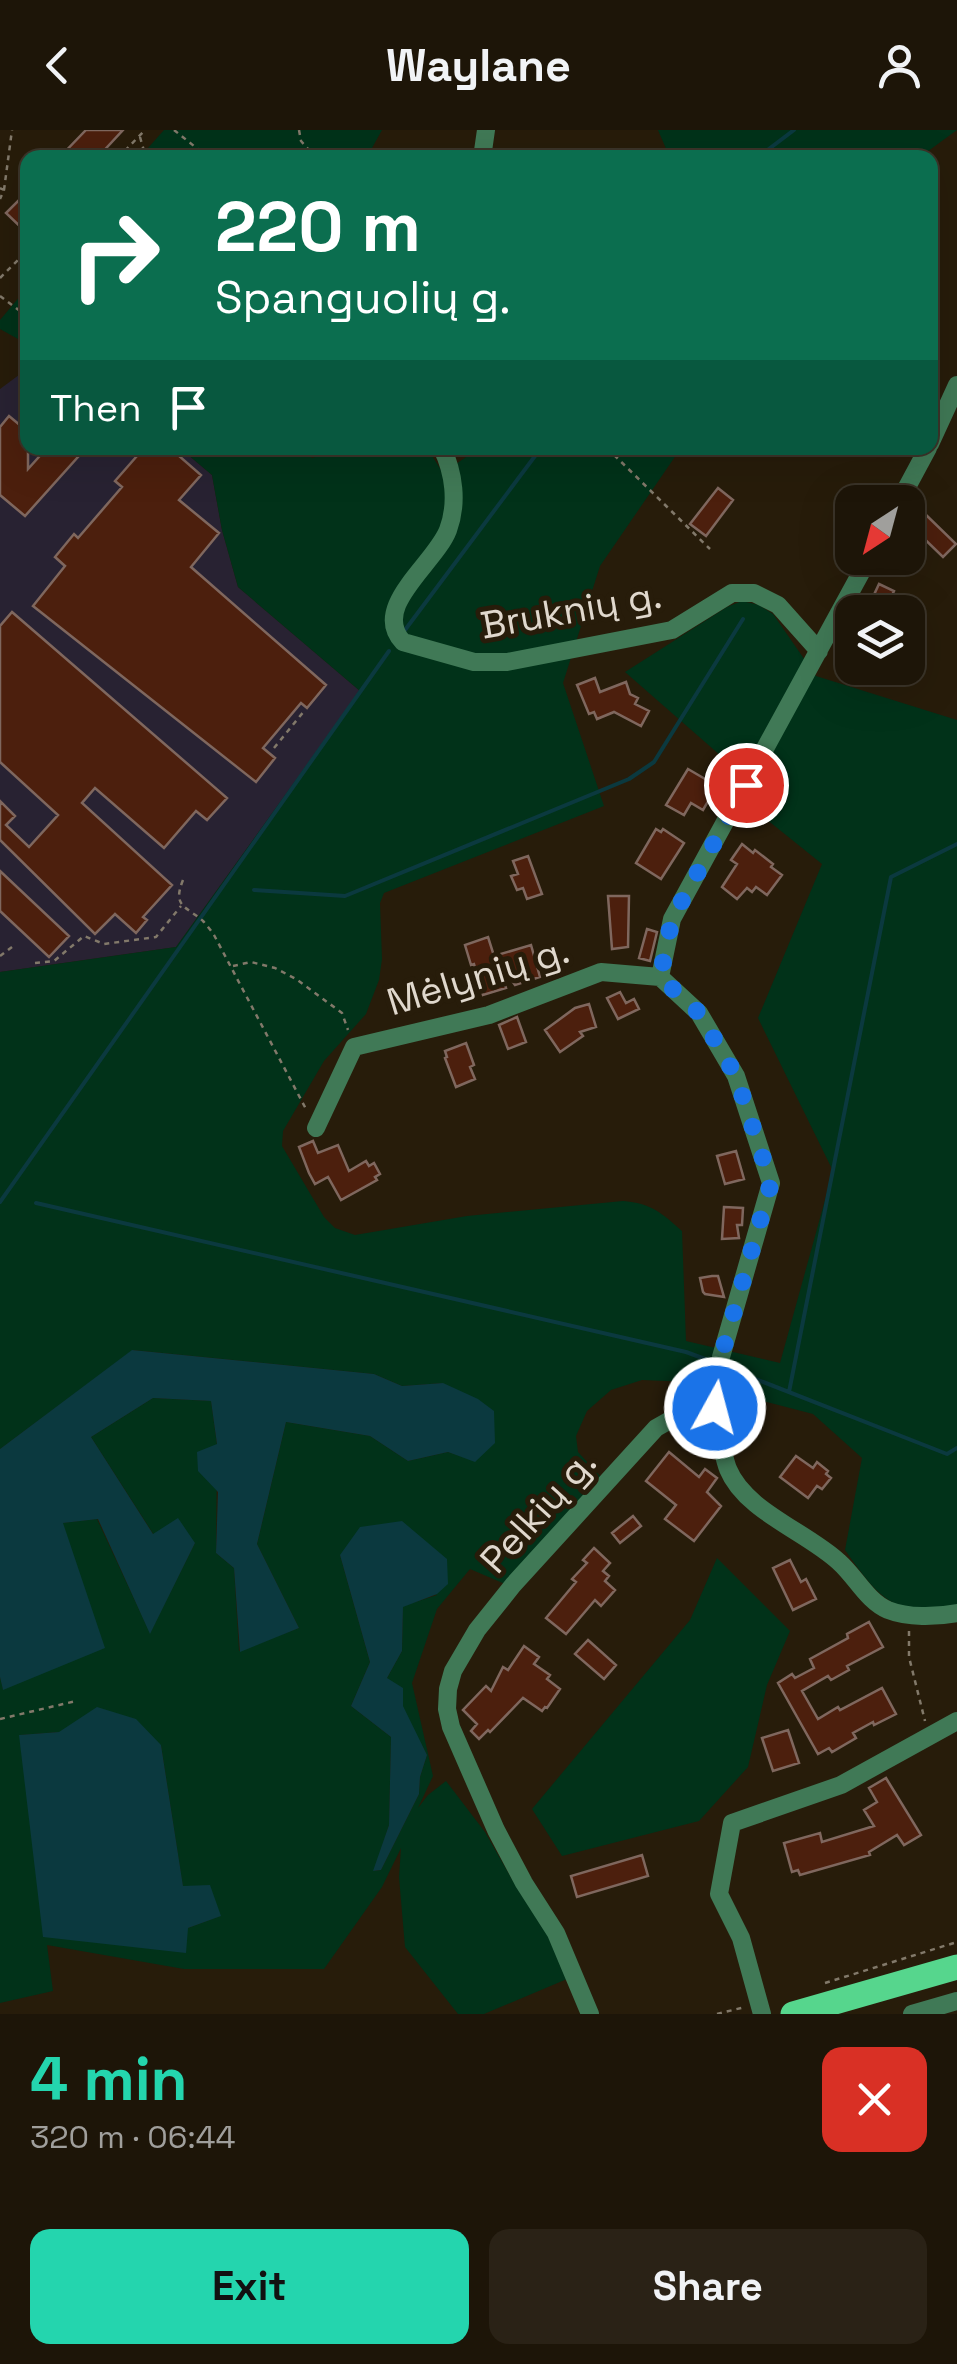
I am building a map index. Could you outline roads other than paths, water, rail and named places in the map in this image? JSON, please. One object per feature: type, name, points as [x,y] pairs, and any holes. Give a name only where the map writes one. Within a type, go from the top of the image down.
[{"type":"main road","points":[[793,2014],[957,1967]]},
{"type":"street","points":[[938,427],[957,386]]},
{"type":"street","name":"Bruknių g.","points":[[445,455],[454,487],[453,509],[440,545],[395,607],[392,626],[403,642],[474,662],[506,662],[672,630],[732,593],[754,593],[778,605],[819,651]]},
{"type":"street","points":[[908,485],[924,455]]},
{"type":"street","points":[[860,575],[672,919],[660,977],[699,1013],[736,1076],[771,1183],[721,1357],[715,1408],[729,1470],[753,1502],[833,1556],[875,1602],[909,1615],[957,1613]]},
{"type":"street","name":"Mėlynių g.","points":[[316,1128],[354,1046],[488,1015],[601,972],[660,977]]},
{"type":"street","name":"Pelkių g.","points":[[590,2014],[556,1933],[524,1883],[488,1813],[451,1727],[448,1689],[453,1671],[477,1630],[656,1428],[693,1407],[715,1408]]},
{"type":"street","points":[[761,2009],[741,1938],[719,1894],[732,1823],[841,1785],[957,1721]]},
{"type":"street","points":[[912,2014],[957,2001]]},
{"type":"water","points":[[132,1350],[374,1374],[402,1386],[443,1383],[494,1411],[495,1443],[475,1462],[448,1452],[408,1461],[370,1436],[286,1422],[257,1544],[299,1628],[240,1652],[234,1568],[216,1553],[218,1492],[198,1471],[197,1452],[217,1444],[211,1401],[153,1398],[91,1437],[153,1534],[178,1518],[195,1543],[150,1634],[98,1519],[63,1523],[105,1648],[3,1690],[0,1449]]},
{"type":"water","points":[[402,1521],[447,1559],[448,1584],[437,1594],[403,1607],[402,1651],[387,1678],[403,1688],[403,1706],[427,1755],[419,1794],[381,1870],[373,1871],[389,1825],[391,1737],[351,1706],[370,1662],[340,1555],[360,1527]]},
{"type":"water","points":[[97,1707],[136,1719],[161,1745],[183,1886],[210,1885],[221,1916],[188,1928],[186,1953],[43,1937],[19,1735],[59,1732]]},
{"type":"waterway","points":[[768,150],[794,130]]},
{"type":"waterway","points":[[405,630],[536,455]]},
{"type":"waterway","points":[[254,890],[345,896],[629,779],[654,762],[743,619]]},
{"type":"waterway","points":[[0,1202],[389,651]]},
{"type":"waterway","points":[[789,1392],[891,877],[957,844]]},
{"type":"waterway","points":[[36,1203],[686,1352],[716,1363]]},
{"type":"waterway","points":[[725,1367],[947,1454],[957,1448]]}]
